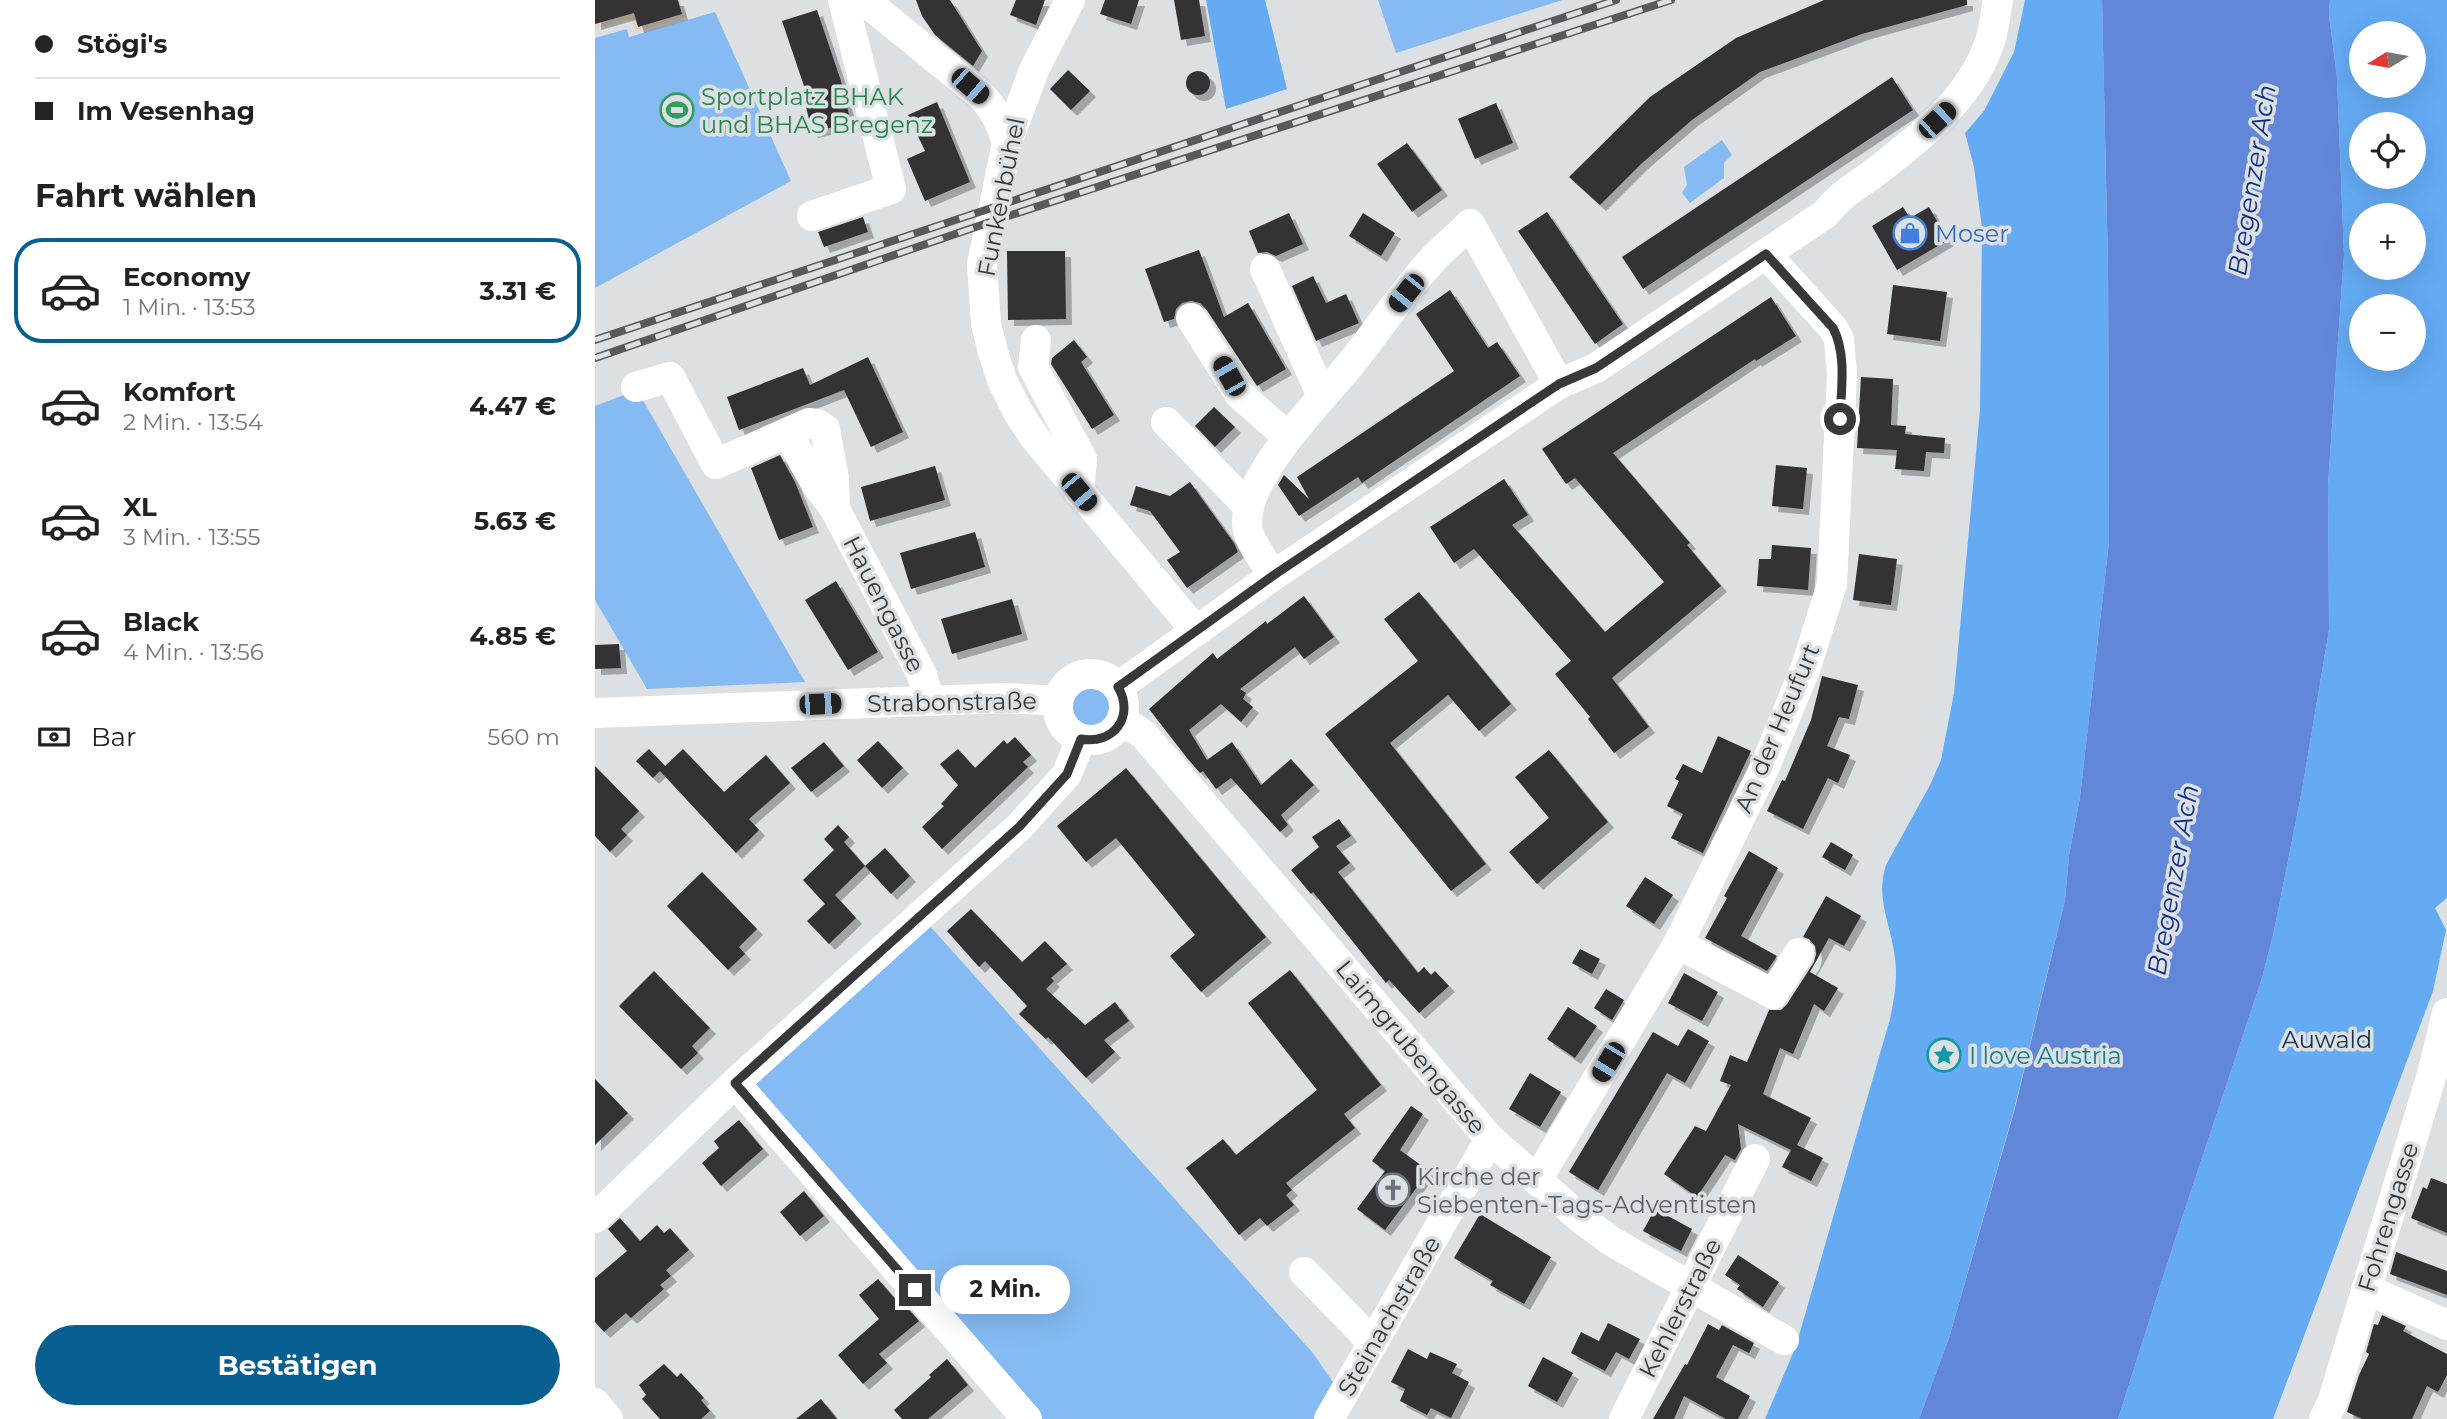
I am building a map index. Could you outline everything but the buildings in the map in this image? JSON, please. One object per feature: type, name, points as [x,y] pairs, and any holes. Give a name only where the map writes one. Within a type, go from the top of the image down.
[{"type":"street","points":[[812,216],[891,189],[843,0]]},
{"type":"street","points":[[864,0],[992,107],[1001,124],[1004,157]]},
{"type":"street","name":"Funkenbühel","points":[[1070,0],[1034,70],[1004,157],[982,264],[986,324],[1002,380],[1035,438],[1196,631]]},
{"type":"street","points":[[595,1219],[735,1083],[1020,826],[1067,774],[1081,739],[1100,739],[1109,735],[1122,720],[1124,703],[1118,687],[1274,575],[1559,384],[1596,368],[1825,214],[1840,195],[1877,171],[1951,107],[1972,80],[1989,46],[1998,0]]},
{"type":"street","points":[[1274,575],[1246,526],[1249,507],[1259,484],[1287,436],[1435,258],[1470,224],[1559,384]]},
{"type":"street","name":"An der Heufurt","points":[[1537,1180],[1678,944],[1762,771],[1806,667],[1832,584],[1841,400],[1839,339],[1833,328],[1766,254]]},
{"type":"street","points":[[1265,268],[1322,396]]},
{"type":"street","points":[[1191,318],[1240,394],[1287,436]]},
{"type":"street","points":[[1036,340],[1034,367],[1082,459],[1079,492]]},
{"type":"street","name":"Hauengasse","points":[[636,387],[670,377],[716,464],[788,434],[817,485],[835,509],[922,675],[929,700]]},
{"type":"street","points":[[1166,422],[1249,507]]},
{"type":"street","name":"Strabonstraße","points":[[1081,739],[1072,735],[1060,720],[1058,701],[1067,683],[1085,674],[1103,676],[1118,687]]},
{"type":"street","name":"Strabonstraße","points":[[595,713],[929,700],[1007,698],[1058,701]]},
{"type":"street","name":"Laimgrubengasse","points":[[1122,720],[1144,735],[1490,1139],[1579,1217],[1611,1241],[1784,1340]]},
{"type":"street","points":[[1678,944],[1773,994],[1799,953]]},
{"type":"street","name":"Fohrengasse","points":[[2324,1419],[2332,1403],[2432,1074],[2447,1013]]},
{"type":"street","points":[[735,1083],[1027,1419]]},
{"type":"street","name":"Steinachstraße","points":[[1329,1419],[1490,1139]]},
{"type":"street","name":"Kehlerstraße","points":[[1624,1419],[1755,1159]]},
{"type":"street","points":[[1304,1272],[1373,1343]]},
{"type":"street","points":[[2366,1289],[2447,1325]]},
{"type":"street","points":[[595,1403],[608,1419]]},
{"type":"shaded area","points":[[595,0],[680,0],[686,17],[636,32],[631,19],[595,29]]},
{"type":"shaded area","points":[[1378,0],[1562,0],[1396,53]]},
{"type":"shaded area","name":"Sportplatz BHAK und BHAS Bregenz","points":[[715,12],[791,181],[595,288],[595,38],[627,29],[629,37]]},
{"type":"shaded area","points":[[1722,140],[1732,155],[1724,163],[1724,178],[1690,203],[1682,193],[1687,185],[1684,167]]},
{"type":"shaded area","points":[[637,390],[805,682],[647,689],[595,600],[595,406]]},
{"type":"shaded area","points":[[1091,686],[1106,692],[1112,707],[1106,722],[1091,728],[1076,722],[1070,707],[1076,692]]},
{"type":"shaded area","points":[[929,925],[1312,1352],[1335,1385],[1315,1419],[1036,1419],[747,1084]]},
{"type":"green space","points":[[1206,0],[1265,0],[1287,89],[1226,109]]},
{"type":"green space","points":[[2025,0],[2102,0],[2108,267],[2109,542],[2080,797],[2069,856],[2065,900],[2014,1110],[1949,1338],[1919,1419],[1765,1419],[1796,1346],[1890,1019],[1896,974],[1883,900],[1886,865],[1941,760],[1954,693],[1980,410],[1982,228],[1974,167],[1965,133],[1984,111],[2014,52]]},
{"type":"green space","name":"Auwald","points":[[2330,0],[2447,0],[2447,898],[2435,908],[2446,930],[2433,991],[2273,1419],[2118,1419],[2262,978],[2302,790],[2329,630],[2328,484],[2344,254],[2337,78],[2329,15]]},
{"type":"water","name":"Bregenzer Ach","points":[[2102,0],[2330,0],[2329,15],[2337,78],[2344,254],[2328,484],[2329,630],[2302,790],[2262,978],[2118,1419],[1919,1419],[1949,1338],[2015,1108],[2065,900],[2069,856],[2080,797],[2109,542],[2108,267]]},
{"type":"railway","points":[[595,340],[1616,0]]},
{"type":"railway","points":[[595,358],[993,221],[1671,0]]},
{"type":"place","name":"Sportplatz BHAK und BHAS Bregenz","points":[[677,110]]},
{"type":"place","name":"Moser","points":[[1910,233]]},
{"type":"place","name":"I love Austria","points":[[1944,1055]]},
{"type":"place","name":"Kirche der Siebenten-Tags-Adventisten","points":[[1393,1190]]},
{"type":"route","points":[[915,1290],[735,1083],[1020,826],[1067,774],[1081,739],[1100,739],[1117,729],[1124,712],[1122,694],[1118,687],[1274,575],[1559,384],[1596,368],[1766,254],[1833,328],[1839,339],[1842,375],[1840,419]]}]
